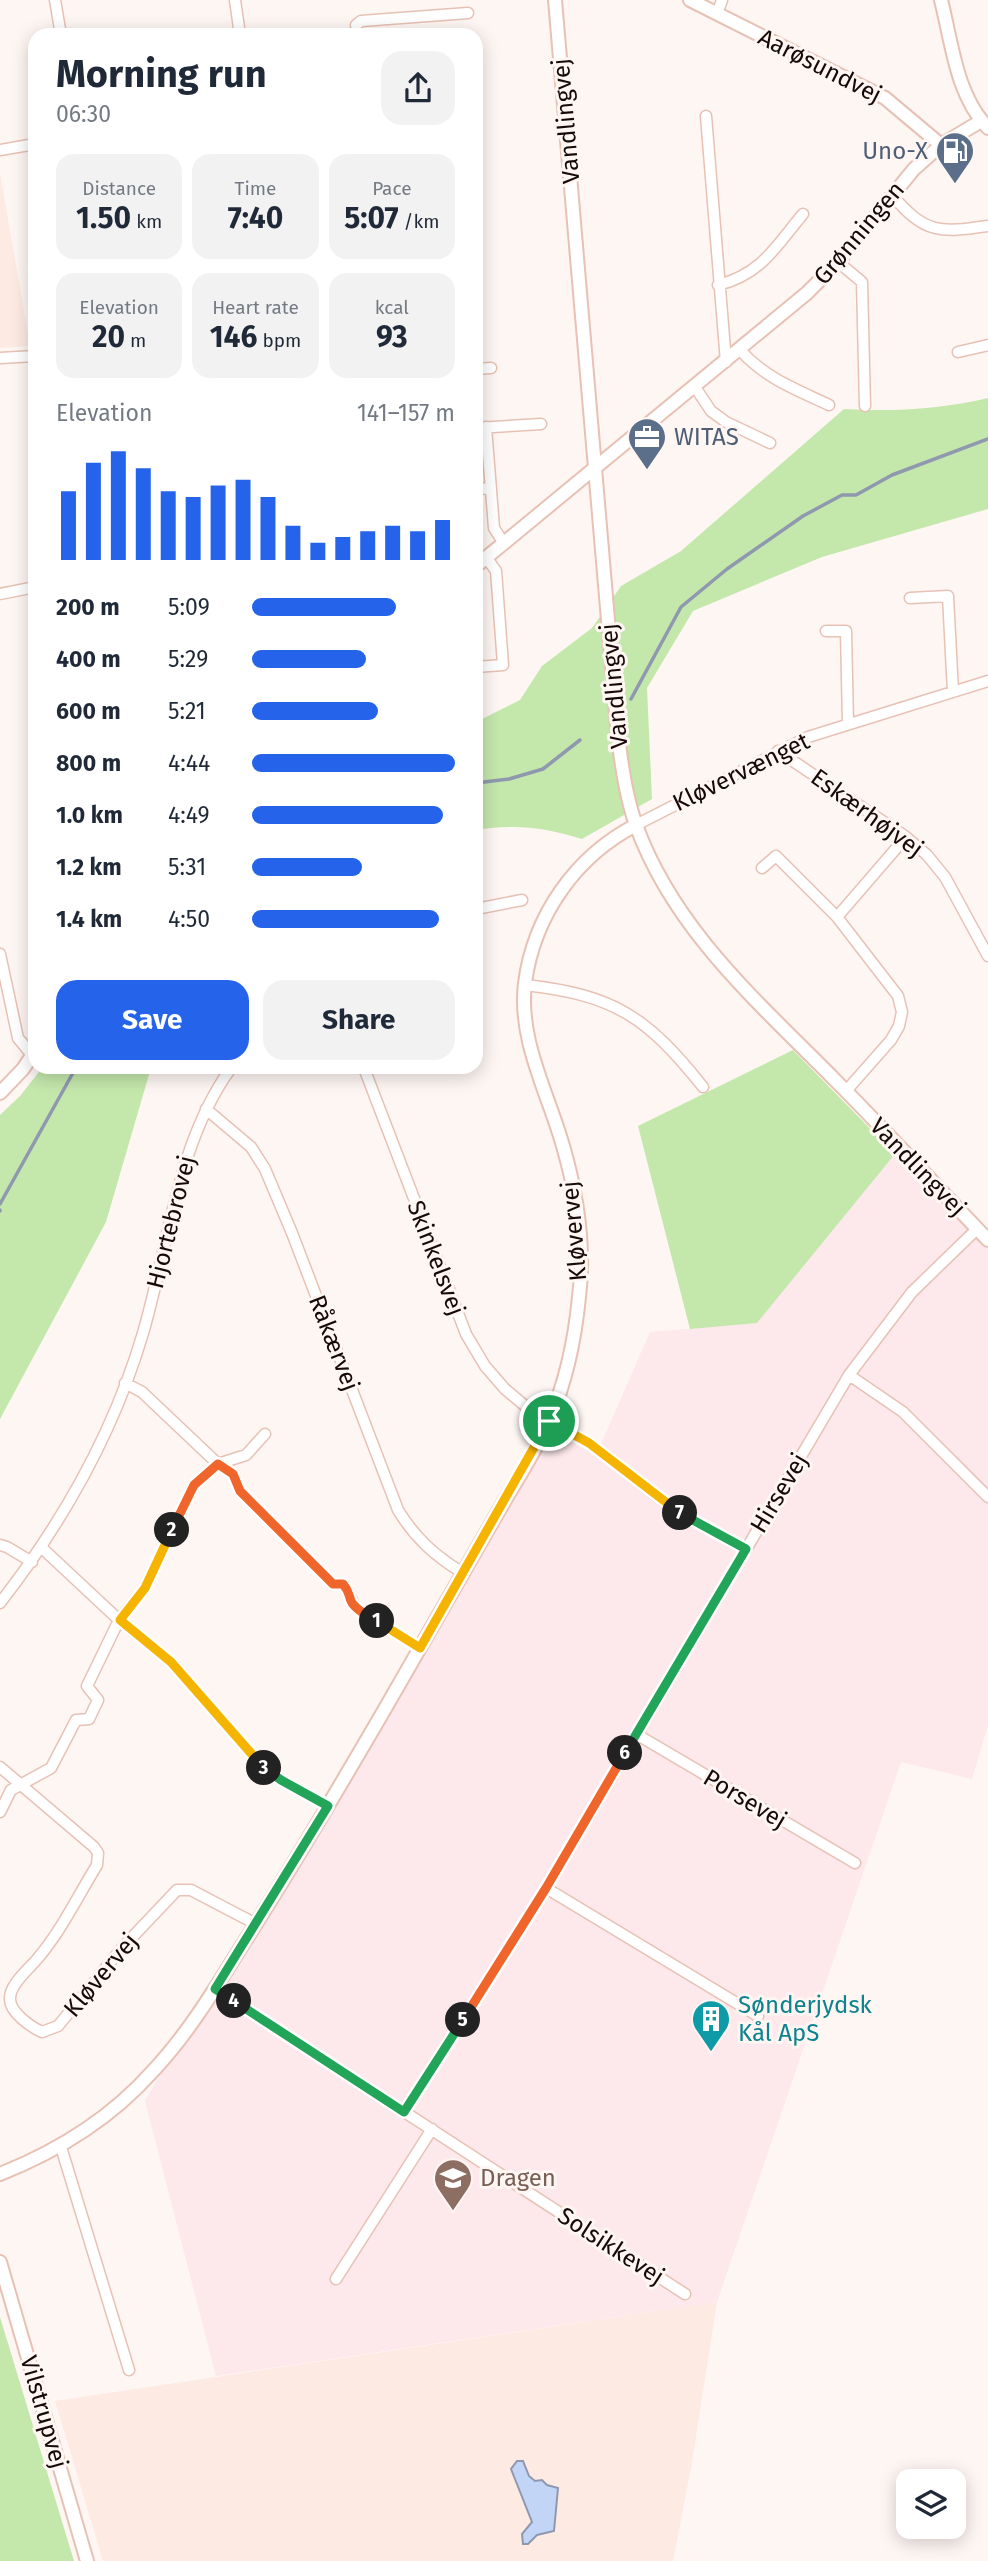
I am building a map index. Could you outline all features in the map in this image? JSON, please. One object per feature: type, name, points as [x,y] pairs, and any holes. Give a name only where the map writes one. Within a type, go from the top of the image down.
[{"type":"street","points":[[55,0],[60,28]]},
{"type":"street","points":[[235,0],[239,28]]},
{"type":"street","name":"Vandlingvej","points":[[555,0],[618,737],[624,783],[636,825],[655,868],[685,921],[727,971],[988,1240]]},
{"type":"street","name":"Aarøsundvej","points":[[690,0],[885,97],[942,145]]},
{"type":"street","points":[[717,14],[722,0]]},
{"type":"street","points":[[941,0],[961,80],[969,102],[985,125]]},
{"type":"street","points":[[357,28],[356,25],[361,21],[468,13]]},
{"type":"street","points":[[706,116],[726,362]]},
{"type":"street","name":"Grønningen","points":[[483,559],[807,293],[838,262],[914,169],[942,145],[985,125]]},
{"type":"street","points":[[0,150],[28,145]]},
{"type":"street","points":[[892,195],[919,223],[939,230],[988,226]]},
{"type":"street","points":[[718,285],[742,277],[759,266],[803,214]]},
{"type":"street","points":[[838,262],[862,282],[865,405]]},
{"type":"street","points":[[958,352],[988,345]]},
{"type":"street","points":[[740,350],[756,368],[772,378],[829,405]]},
{"type":"street","points":[[0,358],[28,356]]},
{"type":"street","points":[[483,369],[491,368]]},
{"type":"street","points":[[695,387],[711,411],[726,422],[770,443]]},
{"type":"street","points":[[483,428],[541,424]]},
{"type":"street","points":[[483,440],[494,528],[503,542]]},
{"type":"street","points":[[483,489],[491,488]]},
{"type":"street","points":[[483,562],[496,571],[503,666],[483,667]]},
{"type":"street","points":[[0,594],[28,588]]},
{"type":"street","points":[[910,598],[948,596],[953,692]]},
{"type":"street","points":[[826,631],[846,631],[848,724]]},
{"type":"street","name":"Kløvervænget","points":[[636,825],[808,737],[988,681]]},
{"type":"street","name":"Eskærhøjvej","points":[[778,751],[906,837],[927,855],[946,877],[988,956]]},
{"type":"street","name":"Kløvervej","points":[[0,2174],[61,2147],[99,2121],[150,2075],[177,2044],[215,1989],[328,1806],[549,1421],[575,1333],[580,1291],[578,1213],[563,1147],[533,1057],[527,1029],[525,985],[533,947],[545,917],[574,872],[598,848],[636,825]]},
{"type":"street","points":[[837,916],[906,837]]},
{"type":"street","points":[[762,868],[776,856],[837,916],[898,996],[902,1012],[899,1026],[891,1040],[846,1091]]},
{"type":"street","points":[[483,908],[522,900]]},
{"type":"street","points":[[0,954],[18,1038],[28,1047]]},
{"type":"street","points":[[525,985],[585,995],[617,1007],[651,1028],[675,1051],[703,1087]]},
{"type":"street","points":[[0,1093],[28,1060]]},
{"type":"street","name":"Hjortebrovej","points":[[0,1603],[42,1548],[96,1453],[143,1334],[191,1145],[206,1109],[227,1074]]},
{"type":"street","name":"Skinkelsvej","points":[[366,1074],[466,1334],[485,1366],[505,1389],[524,1405],[589,1443],[679,1513],[746,1549]]},
{"type":"street","name":"Råkærvej","points":[[206,1109],[251,1147],[265,1169],[398,1510],[420,1542],[463,1573]]},
{"type":"street","name":"Hirsevej","points":[[404,2112],[546,1888],[849,1376],[912,1292],[977,1228]]},
{"type":"street","points":[[849,1376],[903,1412],[988,1497]]},
{"type":"street","points":[[125,1383],[142,1392],[218,1464],[233,1474],[240,1491],[333,1584],[343,1584],[350,1592],[351,1602],[358,1609],[420,1648]]},
{"type":"street","points":[[0,1812],[11,1790],[51,1768],[76,1720],[89,1719],[98,1700],[88,1686],[120,1620],[145,1588],[194,1485],[218,1464],[246,1455],[265,1434]]},
{"type":"street","points":[[0,1545],[32,1562]]},
{"type":"street","points":[[42,1548],[120,1620],[171,1662],[263,1767],[328,1806]]},
{"type":"street","name":"Porsevej","points":[[636,1734],[855,1863]]},
{"type":"street","points":[[0,1767],[19,1784]]},
{"type":"street","name":"Kløvervej","points":[[19,1784],[98,1853],[97,1865],[44,1951],[11,1991],[10,2004],[14,2011],[35,2029],[42,2032],[58,2025],[122,1948],[177,1890],[191,1890],[256,1924]]},
{"type":"street","points":[[546,1888],[758,2016]]},
{"type":"street","name":"Solsikkevej","points":[[215,1989],[685,2294]]},
{"type":"street","points":[[337,2279],[432,2129]]},
{"type":"street","points":[[61,2147],[130,2370]]},
{"type":"street","name":"Vilstrupvej","points":[[0,2262],[87,2561]]},
{"type":"shaded area","points":[[0,173],[28,346],[0,348]]},
{"type":"shaded area","points":[[911,1150],[988,1229],[988,1725],[972,1779],[901,1762],[717,2302],[216,2376],[145,2101],[547,1426],[601,1444],[650,1332],[757,1323],[895,1154]]},
{"type":"shaded area","points":[[717,2302],[691,2468],[673,2561],[103,2561],[55,2401]]},
{"type":"green space","points":[[988,398],[988,509],[822,557],[693,611],[647,688],[652,799],[582,839],[529,828],[483,829],[483,718],[520,700],[542,666],[592,628],[621,586],[681,551],[844,409],[916,409]]},
{"type":"green space","points":[[793,1050],[895,1154],[757,1323],[690,1329],[638,1126]]},
{"type":"green space","points":[[37,1074],[149,1074],[106,1222],[0,1419],[0,1115]]},
{"type":"green space","points":[[0,2317],[74,2561],[0,2561]]},
{"type":"water","points":[[517,2461],[523,2461],[529,2476],[535,2481],[542,2480],[547,2485],[558,2488],[554,2531],[537,2535],[528,2544],[523,2544],[522,2534],[532,2522],[511,2469]]},
{"type":"waterway","points":[[631,699],[681,607],[727,569],[803,516],[842,495],[856,495],[892,475],[988,439]]},
{"type":"waterway","points":[[483,782],[509,779],[543,769],[580,740]]},
{"type":"waterway","points":[[0,1204],[72,1074]]},
{"type":"place","name":"Uno-X","points":[[955,185]]},
{"type":"place","name":"WITAS","points":[[647,471]]},
{"type":"place","name":"Sønderjydsk Kål ApS","points":[[711,2053]]},
{"type":"place","name":"Dragen","points":[[453,2212]]},
{"type":"route","points":[[549,1421],[589,1443],[679,1513],[746,1549],[546,1888],[404,2112],[215,1989],[328,1806],[263,1767],[171,1662],[120,1620],[145,1588],[194,1485],[218,1464],[233,1474],[240,1491],[333,1584],[343,1584],[350,1592],[351,1602],[358,1609],[420,1648],[549,1421]]}]
